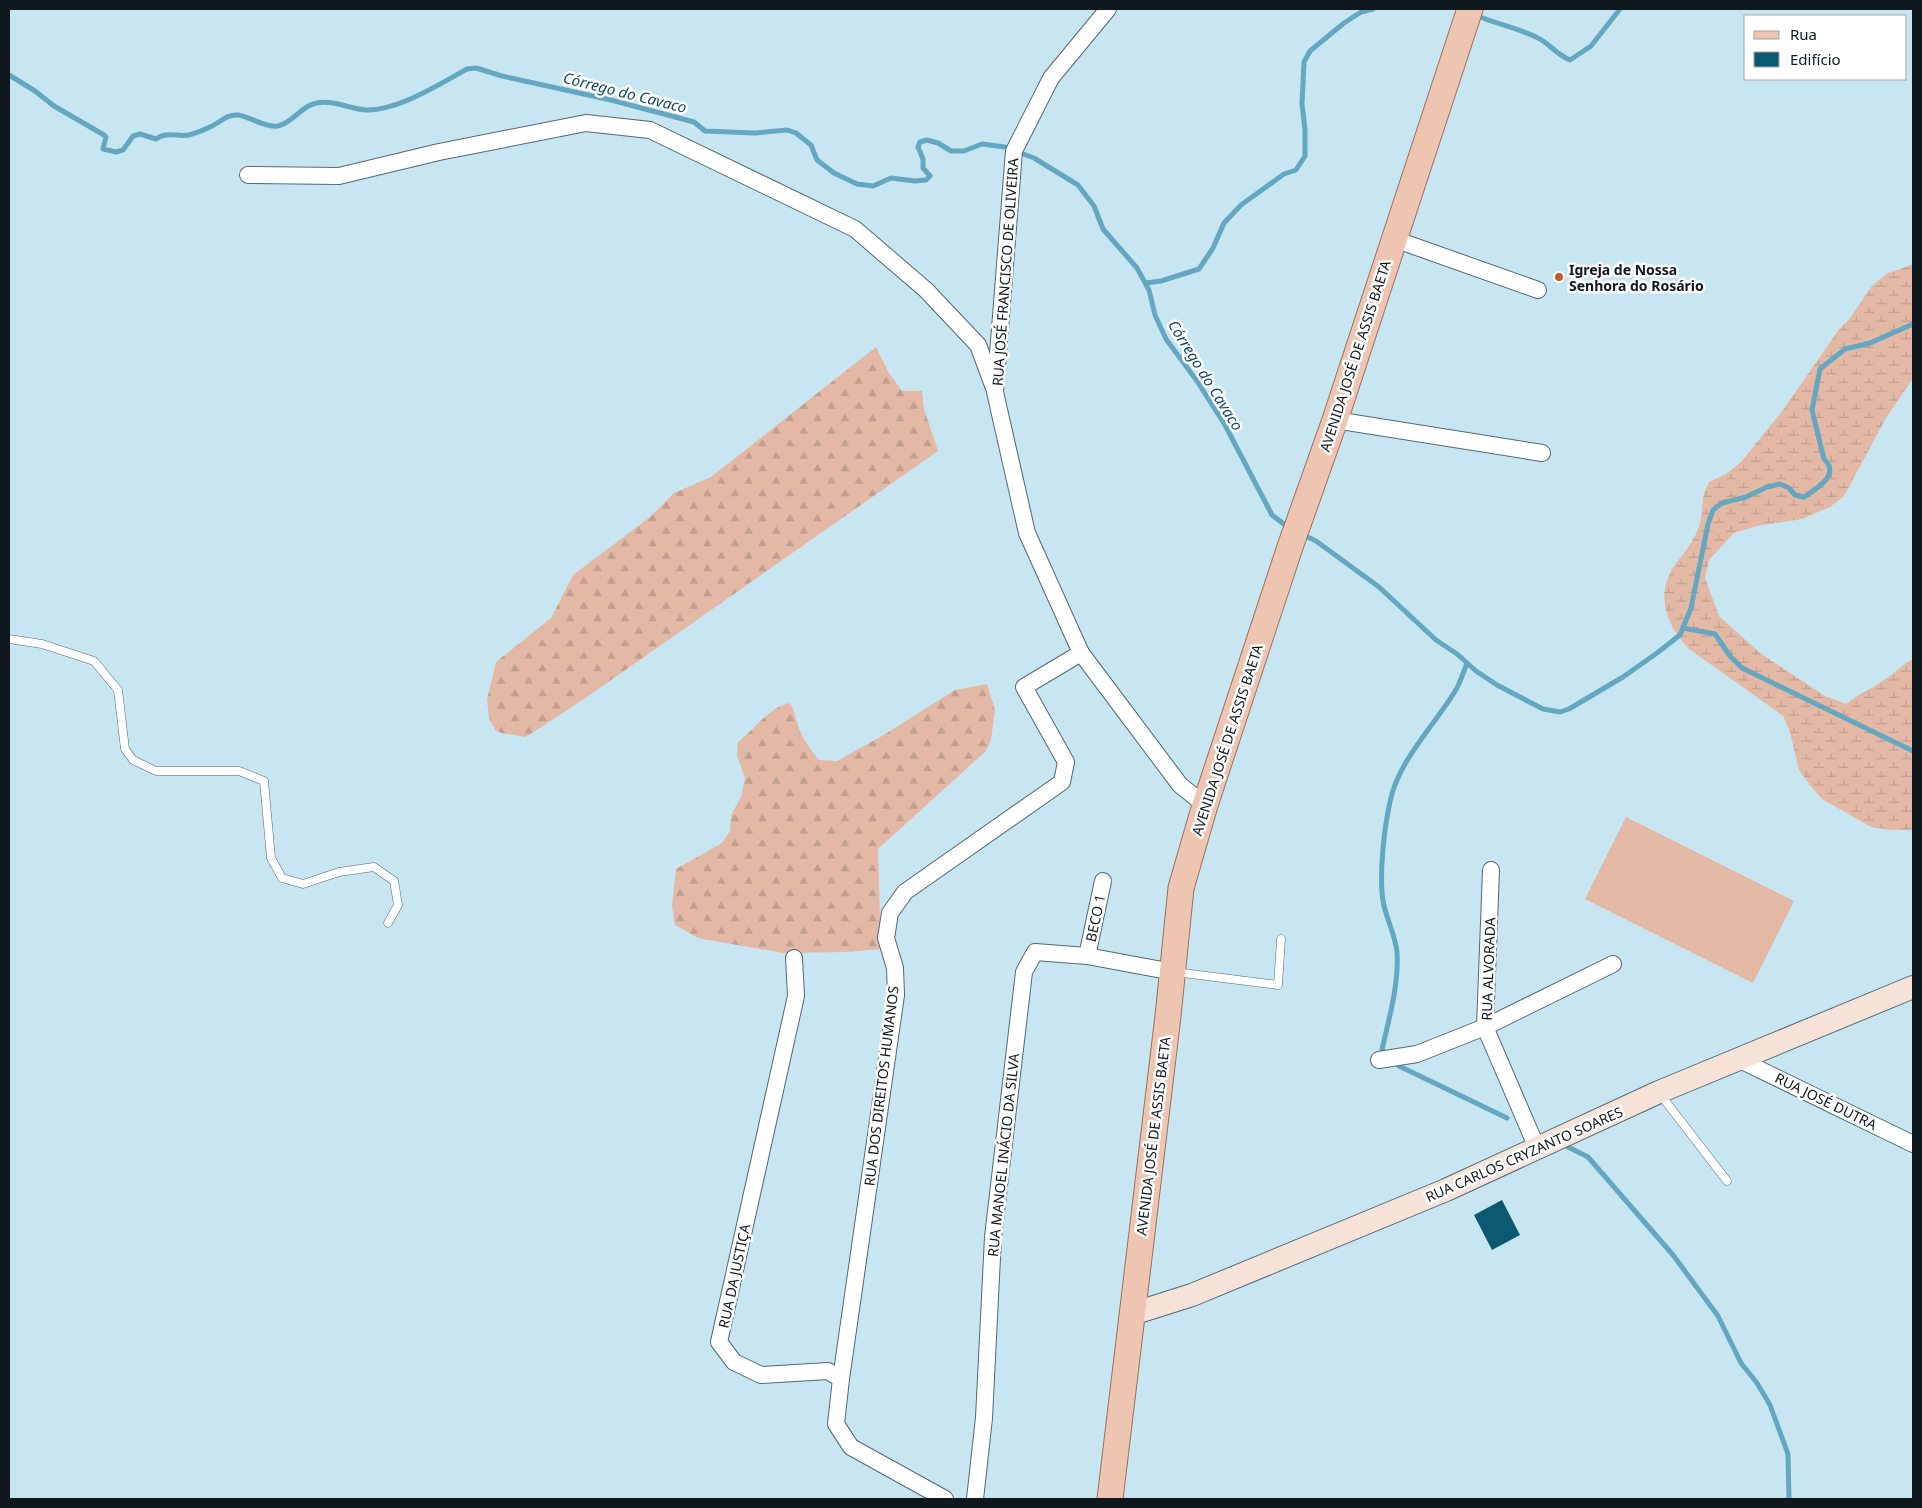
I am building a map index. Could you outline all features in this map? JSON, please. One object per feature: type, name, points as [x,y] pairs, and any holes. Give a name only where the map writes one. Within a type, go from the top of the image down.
[{"type":"main road","name":"AVENIDA JOSÉ DE ASSIS BAETA","points":[[1110,1499],[1173,972],[1181,888],[1205,805],[1290,548],[1335,420],[1470,9]]},
{"type":"street","name":"RUA JOSÉ FRANCISCO DE OLIVEIRA","points":[[1108,9],[1052,78],[1014,150],[995,392],[1027,533],[1081,653],[1180,786],[1205,805]]},
{"type":"street","points":[[248,174],[339,176],[438,152],[586,123],[650,130],[855,229],[926,290],[978,346],[995,392]]},
{"type":"street","points":[[1394,239],[1538,290]]},
{"type":"street","points":[[1335,420],[1542,453]]},
{"type":"street","name":"RUA DOS DIREITOS HUMANOS","points":[[842,1379],[896,995],[895,968],[886,938],[890,913],[905,892],[1062,782],[1066,762],[1024,687],[1081,653]]},
{"type":"street","name":"RUA ALVORADA","points":[[1491,870],[1485,1027],[1537,1148]]},
{"type":"street","name":"BECO 1","points":[[1087,956],[1103,880]]},
{"type":"street","name":"RUA MANOEL INÁCIO DA SILVA","points":[[975,1499],[984,1418],[993,1237],[1024,972],[1035,952],[1087,956],[1173,972]]},
{"type":"street","name":"RUA DA JUSTIÇA","points":[[794,958],[796,996],[719,1342],[734,1362],[762,1374],[828,1371],[842,1379]]},
{"type":"street","points":[[1379,1060],[1417,1054],[1485,1027],[1613,964]]},
{"type":"street","name":"RUA CARLOS CRYZANTO SOARES","points":[[1132,1314],[1192,1295],[1446,1190],[1659,1092],[1913,987]]},
{"type":"street","name":"RUA JOSÉ DUTRA","points":[[1738,1059],[1913,1144]]},
{"type":"street","points":[[842,1379],[836,1424],[851,1447],[945,1499]]},
{"type":"lane","points":[[9,639],[42,644],[94,661],[118,690],[124,749],[133,760],[156,771],[239,771],[264,782],[271,858],[282,878],[303,884],[339,872],[374,867],[394,881],[398,905],[388,923]]},
{"type":"lane","points":[[1173,972],[1278,985],[1281,939]]},
{"type":"lane","points":[[1659,1092],[1727,1181]]},
{"type":"green space","points":[[1913,264],[1913,378],[1886,418],[1844,496],[1830,507],[1802,519],[1757,526],[1734,533],[1709,560],[1705,578],[1719,616],[1760,653],[1825,696],[1846,704],[1882,682],[1913,659],[1913,830],[1892,830],[1871,827],[1822,799],[1799,770],[1790,732],[1783,716],[1689,649],[1674,630],[1669,620],[1664,599],[1668,577],[1698,529],[1704,495],[1709,482],[1726,474],[1741,462],[1783,410],[1837,332],[1850,318],[1872,286],[1886,274]]},
{"type":"green space","points":[[876,347],[889,373],[902,391],[922,391],[924,409],[938,451],[584,699],[526,737],[501,733],[495,730],[489,718],[487,700],[496,662],[551,618],[573,575],[650,517],[674,493],[711,477]]},
{"type":"green space","points":[[987,684],[995,710],[991,740],[986,751],[878,849],[881,949],[847,952],[783,953],[698,938],[675,925],[672,906],[676,869],[722,843],[730,831],[731,815],[741,797],[745,778],[737,756],[738,742],[775,709],[790,703],[800,732],[819,760],[837,761],[882,736],[955,690]]},
{"type":"green space","points":[[1626,817],[1794,901],[1753,983],[1585,899]]},
{"type":"building","points":[[1502,1200],[1520,1235],[1492,1250],[1474,1215]]},
{"type":"waterway","points":[[1146,283],[1161,281],[1199,269],[1213,248],[1224,223],[1241,205],[1284,174],[1296,170],[1305,156],[1302,104],[1304,62],[1310,51],[1344,23],[1361,12],[1373,9]]},
{"type":"waterway","points":[[1483,18],[1538,38],[1570,60],[1591,46],[1620,9]]},
{"type":"waterway","name":"Córrego do Cavaco","points":[[9,75],[35,91],[54,106],[104,135],[106,137],[103,149],[116,152],[123,150],[133,136],[140,134],[156,139],[164,135],[189,135],[234,115],[278,126],[288,122],[308,106],[319,102],[366,110],[391,106],[418,96],[467,69],[476,68],[502,76],[611,100],[694,122],[705,131],[755,133],[787,130],[796,133],[811,145],[817,160],[834,173],[857,184],[873,186],[891,178],[915,181],[926,180],[930,176],[923,168],[923,159],[918,147],[920,142],[927,140],[938,143],[951,151],[964,151],[982,144],[1005,147],[1034,158],[1078,185],[1094,206],[1103,229],[1137,268],[1149,290],[1155,315],[1166,339],[1197,381],[1225,425],[1272,515],[1289,528]]},
{"type":"waterway","name":"Córrego do Cavaco","points":[[1301,534],[1316,541],[1379,587],[1436,640],[1497,685],[1543,709],[1560,712],[1569,709],[1623,677],[1680,635],[1691,608],[1708,524],[1713,510],[1722,503],[1746,497],[1767,487],[1780,484],[1789,488],[1795,495],[1804,497],[1821,485],[1829,476],[1829,465],[1824,459],[1812,410],[1820,369],[1845,349],[1870,343],[1913,324]]},
{"type":"waterway","points":[[1683,628],[1715,634],[1730,656],[1742,668],[1913,751]]},
{"type":"waterway","points":[[1382,1050],[1393,1001],[1397,964],[1396,945],[1384,907],[1382,890],[1383,852],[1390,802],[1394,787],[1409,757],[1457,688],[1467,663]]},
{"type":"waterway","points":[[1399,1066],[1507,1118]]},
{"type":"waterway","points":[[1566,1146],[1588,1157],[1673,1255],[1718,1316],[1741,1363],[1757,1383],[1770,1405],[1788,1454],[1789,1499]]},
{"type":"place","name":"Igreja de Nossa Senhora do Rosário","points":[[1559,277]]}]
